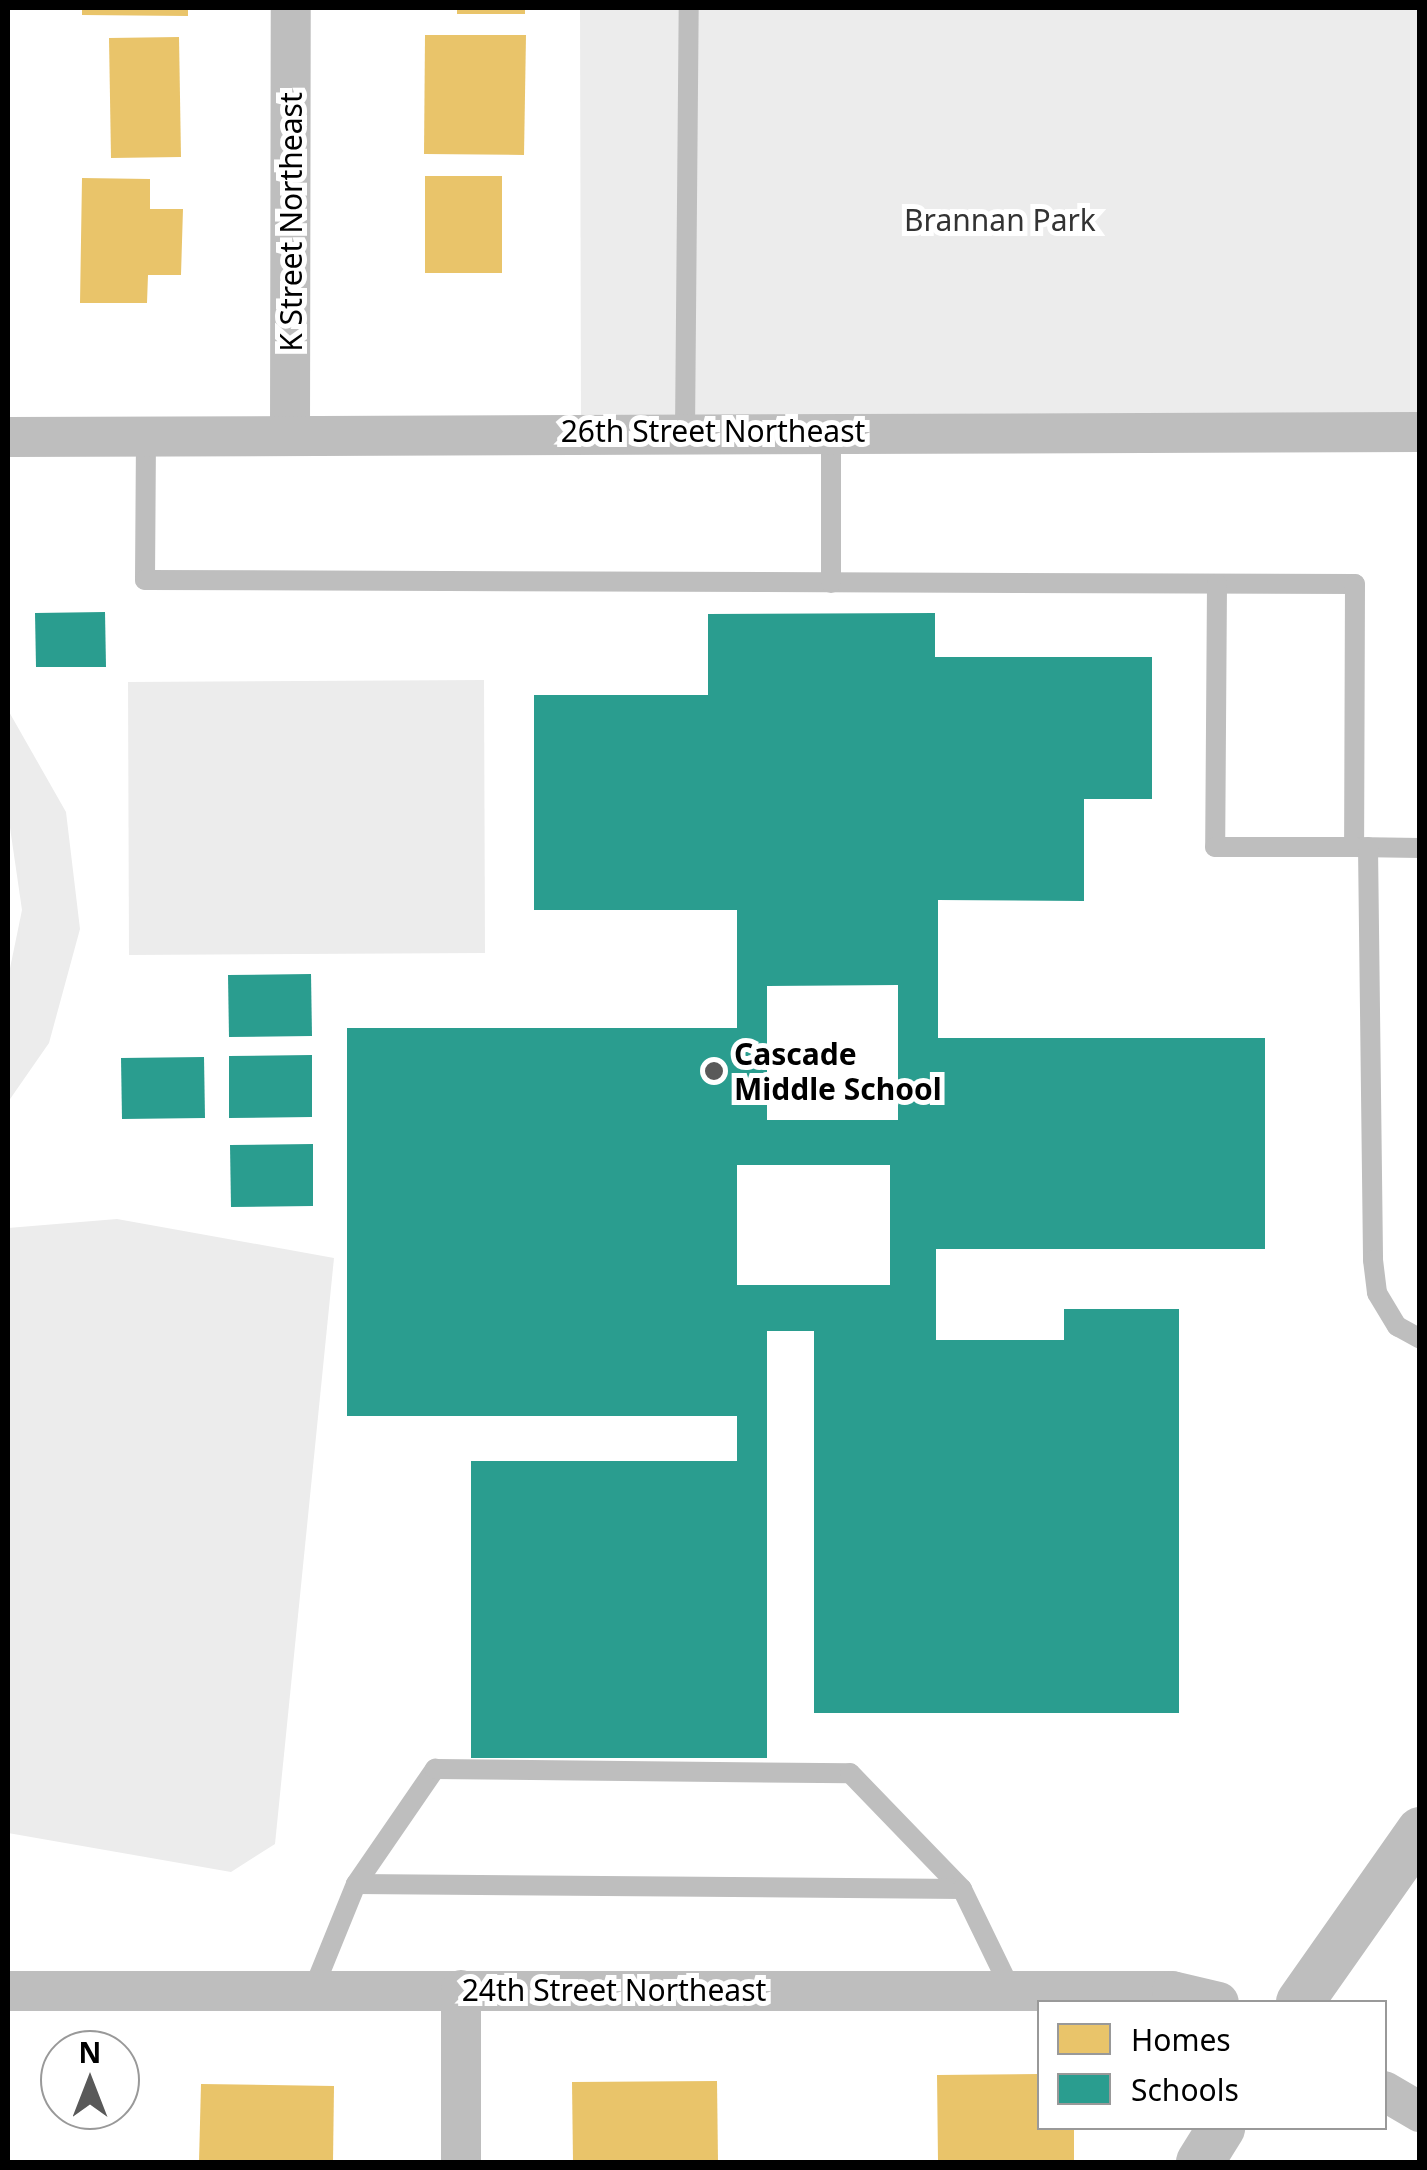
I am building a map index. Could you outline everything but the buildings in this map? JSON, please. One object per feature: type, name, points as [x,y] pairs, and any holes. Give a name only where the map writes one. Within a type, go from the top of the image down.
[{"type":"street","name":"K Street Northeast","points":[[290,8],[290,436]]},
{"type":"street","name":"26th Street Northeast","points":[[8,437],[685,431],[1420,432]]},
{"type":"street","points":[[1301,2000],[1420,1831]]},
{"type":"street","points":[[461,1990],[461,2162]]},
{"type":"street","name":"24th Street Northeast","points":[[8,1991],[1172,1991],[1210,2000]]},
{"type":"street","points":[[1387,2094],[1420,2112]]},
{"type":"street","points":[[1200,2162],[1219,2130]]},
{"type":"lane","points":[[685,431],[689,8]]},
{"type":"lane","points":[[831,583],[832,431]]},
{"type":"lane","points":[[146,437],[145,580],[1355,584],[1372,1260],[1377,1293],[1397,1326],[1420,1339]]},
{"type":"lane","points":[[1216,584],[1216,847],[1420,848]]},
{"type":"lane","points":[[314,1990],[356,1884],[436,1769],[850,1772],[962,1890],[1011,1990]]},
{"type":"lane","points":[[356,1884],[962,1890]]},
{"type":"green space","name":"Brannan Park","points":[[580,8],[1419,8],[1419,432],[581,431]]},
{"type":"green space","points":[[484,680],[485,953],[129,955],[128,682]]},
{"type":"green space","points":[[8,710],[66,812],[80,929],[49,1043],[8,1102],[8,978],[22,910],[8,814]]},
{"type":"green space","points":[[117,1219],[334,1258],[275,1844],[231,1872],[8,1833],[8,1228]]},
{"type":"place","name":"Cascade Middle School","points":[[714,1071]]}]
